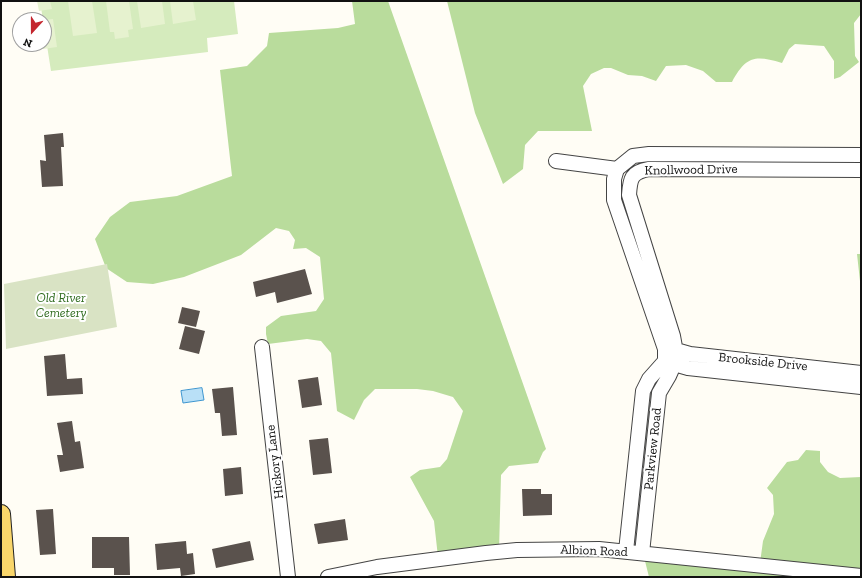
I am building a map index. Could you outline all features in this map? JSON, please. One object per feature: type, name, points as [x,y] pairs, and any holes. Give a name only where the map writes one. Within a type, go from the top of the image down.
[{"type":"main road","points":[[1,514],[6,577]]},
{"type":"street","points":[[670,356],[614,200],[614,179],[617,169],[633,156],[649,154],[861,155]]},
{"type":"street","points":[[556,161],[617,169]]},
{"type":"street","name":"Knollwood Drive","points":[[670,356],[629,195],[633,176],[639,170],[861,170]]},
{"type":"street","name":"Hickory Lane","points":[[262,347],[288,577]]},
{"type":"street","name":"Brookside Drive","points":[[670,356],[690,354],[861,373]]},
{"type":"street","name":"Brookside Drive","points":[[670,356],[688,368],[861,387]]},
{"type":"street","name":"Parkview Road","points":[[626,551],[643,391],[649,379],[670,356]]},
{"type":"street","name":"Parkview Road","points":[[642,553],[659,393],[670,356]]},
{"type":"street","name":"Albion Road","points":[[328,577],[377,572],[517,550],[599,549],[861,576]]},
{"type":"green space","points":[[37,1],[50,1],[52,9],[39,11]]},
{"type":"green space","points":[[40,1],[234,1],[238,34],[207,38],[208,52],[51,71],[48,52],[52,52],[52,12],[42,12]]},
{"type":"green space","points":[[68,1],[92,1],[97,33],[73,36]]},
{"type":"green space","points":[[106,1],[129,1],[133,29],[128,30],[129,37],[115,39],[114,32],[110,32]]},
{"type":"green space","points":[[137,1],[162,1],[165,24],[141,28]]},
{"type":"green space","points":[[170,1],[193,1],[196,20],[173,24]]},
{"type":"green space","points":[[352,1],[388,1],[546,449],[538,463],[509,466],[501,475],[499,551],[438,557],[434,521],[410,477],[420,470],[440,467],[447,459],[463,411],[453,397],[433,391],[417,389],[375,389],[364,400],[354,420],[337,411],[331,353],[321,341],[307,339],[268,344],[266,327],[281,316],[316,311],[324,299],[320,257],[306,248],[293,249],[295,240],[289,231],[276,228],[241,255],[184,277],[153,284],[127,282],[106,268],[95,239],[110,217],[130,202],[177,196],[232,176],[220,70],[247,66],[267,46],[269,33],[338,28],[355,24]]},
{"type":"green space","points":[[447,1],[861,1],[861,14],[854,23],[855,56],[859,62],[840,77],[834,79],[834,61],[824,46],[795,44],[789,49],[782,63],[765,59],[752,60],[747,62],[742,67],[732,82],[716,82],[703,71],[686,65],[666,66],[656,81],[642,76],[628,75],[611,68],[604,68],[591,74],[583,86],[592,131],[538,131],[525,145],[523,169],[503,184],[475,113]]},
{"type":"green space","points":[[52,19],[57,47],[52,48]]},
{"type":"green space","points":[[857,254],[861,254],[861,290]]},
{"type":"green space","name":"Old River Cemetery","points":[[107,264],[117,327],[6,349],[4,284]]},
{"type":"green space","points":[[806,450],[820,451],[820,462],[828,472],[840,478],[861,477],[861,576],[649,577],[643,553],[760,563],[763,541],[774,514],[773,495],[767,488],[787,462],[798,460]]},
{"type":"water","points":[[202,388],[204,400],[183,403],[181,391]]},
{"type":"building","points":[[63,133],[64,147],[61,147],[63,186],[42,187],[40,160],[46,161],[44,135]]},
{"type":"building","points":[[305,269],[312,294],[277,303],[275,292],[256,297],[253,282]]},
{"type":"building","points":[[182,307],[200,311],[196,327],[178,323]]},
{"type":"building","points":[[185,326],[205,331],[199,354],[179,349]]},
{"type":"building","points":[[65,354],[67,379],[82,378],[83,394],[47,396],[44,356]]},
{"type":"building","points":[[318,377],[322,405],[302,408],[298,380]]},
{"type":"building","points":[[233,387],[237,435],[222,436],[220,413],[215,413],[212,389]]},
{"type":"building","points":[[72,421],[75,442],[80,441],[84,468],[60,472],[57,455],[63,455],[57,423]]},
{"type":"building","points":[[328,438],[332,473],[313,475],[309,440]]},
{"type":"building","points":[[241,467],[243,494],[225,496],[223,469]]},
{"type":"building","points":[[522,489],[541,489],[541,494],[552,494],[552,515],[523,516]]},
{"type":"building","points":[[53,509],[56,554],[40,555],[36,510]]},
{"type":"building","points":[[345,519],[348,540],[318,544],[314,524]]},
{"type":"building","points":[[92,537],[129,537],[130,575],[114,575],[114,568],[92,568]]},
{"type":"building","points":[[186,541],[187,554],[193,553],[195,574],[181,576],[180,568],[157,570],[155,544]]},
{"type":"building","points":[[250,541],[254,560],[216,568],[212,549]]}]
